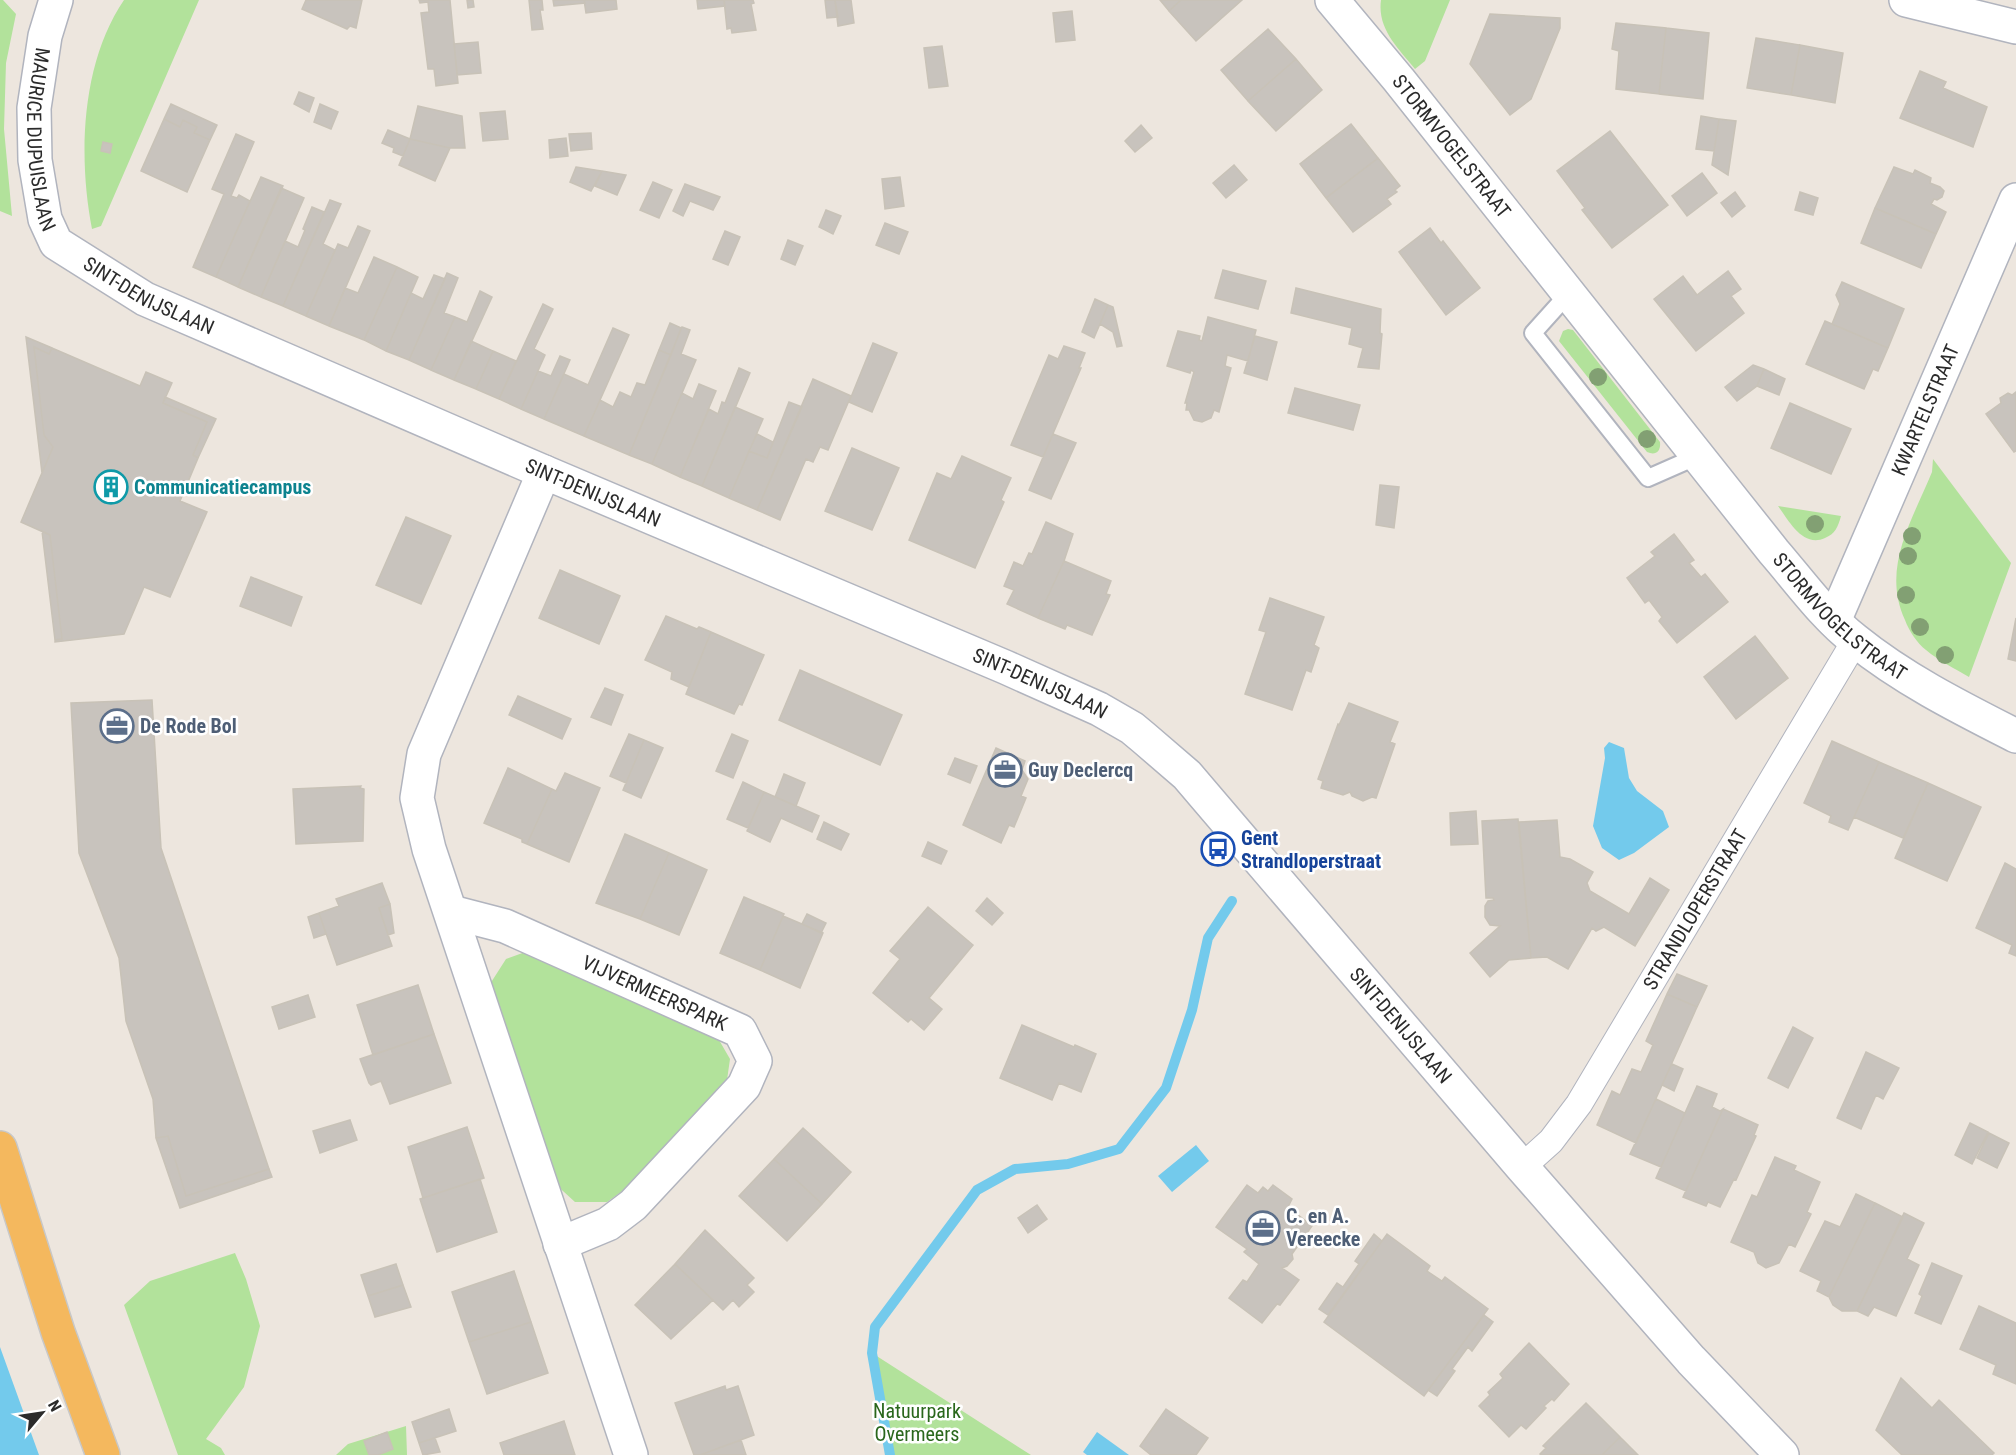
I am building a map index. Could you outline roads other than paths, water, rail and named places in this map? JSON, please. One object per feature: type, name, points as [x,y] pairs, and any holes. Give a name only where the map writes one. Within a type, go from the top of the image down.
[{"type":"highway","points":[[0,1148],[58,1332],[103,1455]]},
{"type":"street","name":"MAURICE DUPUISLAAN","points":[[56,0],[45,36],[34,108],[37,172],[45,219],[56,243]]},
{"type":"street","points":[[1906,0],[2016,27]]},
{"type":"street","name":"STORMVOGELSTRAAT","points":[[1335,1],[1774,552],[1844,631],[1931,692],[2016,736]]},
{"type":"street","name":"KWARTELSTRAAT","points":[[1844,631],[2016,200]]},
{"type":"street","name":"SINT-DENIJSLAAN","points":[[56,243],[145,299],[544,472],[1005,667],[1099,709],[1132,728],[1187,775],[1522,1167],[1690,1359],[1782,1455]]},
{"type":"street","points":[[544,472],[424,754],[417,798],[429,849],[631,1455]]},
{"type":"street","name":"STRANDLOPERSTRAAT","points":[[1522,1167],[1551,1141],[1580,1104],[1844,631]]},
{"type":"street","name":"VIJVERMEERSPARK","points":[[451,912],[505,926],[740,1031],[754,1061],[744,1086],[633,1205],[608,1224],[560,1244]]},
{"type":"lane","points":[[1569,293],[1533,333],[1540,342],[1648,478],[1698,456]]},
{"type":"water","points":[[1609,742],[1624,748],[1629,778],[1637,791],[1663,811],[1669,827],[1634,853],[1619,860],[1602,848],[1593,826],[1605,758],[1604,748]]},
{"type":"water","points":[[1196,1145],[1209,1161],[1172,1192],[1158,1176]]},
{"type":"water","points":[[0,1347],[39,1455],[0,1455]]},
{"type":"water","points":[[1097,1432],[1129,1455],[1087,1455],[1083,1452]]},
{"type":"waterway","points":[[890,1455],[872,1353],[875,1327],[977,1190],[1015,1169],[1068,1164],[1119,1149],[1166,1088],[1192,1010],[1208,938],[1232,901]]},
{"type":"place","name":"Communicatiecampus","points":[[111,487]]},
{"type":"place","name":"De Rode Bol","points":[[117,726]]},
{"type":"place","name":"Guy Declercq","points":[[1005,770]]},
{"type":"place","name":"Gent Strandloperstraat","points":[[1218,849]]},
{"type":"place","name":"C. en A. Vereecke","points":[[1263,1228]]},
{"type":"park label","name":"Natuurpark Overmeers","points":[[917,1422]]}]
